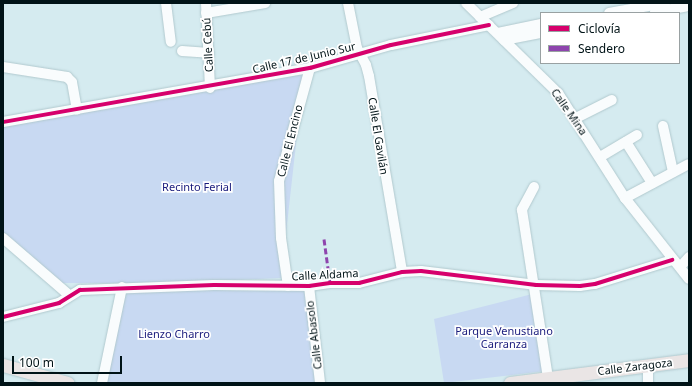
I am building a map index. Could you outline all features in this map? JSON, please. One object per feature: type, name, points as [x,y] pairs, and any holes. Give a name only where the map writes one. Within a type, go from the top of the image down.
[{"type":"main road","name":"Calle Zaragoza","points":[[510,383],[544,380],[689,360]]},
{"type":"main road","points":[[3,365],[68,383]]},
{"type":"street","points":[[166,3],[171,42]]},
{"type":"street","points":[[206,8],[265,3]]},
{"type":"street","name":"Calle El Gavilán","points":[[348,3],[357,48],[368,76],[402,272]]},
{"type":"street","name":"Calle Mina","points":[[466,3],[558,93],[576,118],[626,198],[689,279]]},
{"type":"street","points":[[480,17],[513,3]]},
{"type":"street","points":[[616,12],[665,3]]},
{"type":"street","points":[[655,12],[689,6]]},
{"type":"street","name":"Calle Cebú","points":[[206,8],[210,88]]},
{"type":"street","name":"Calle 17 de Junio Sur","points":[[3,122],[210,88],[310,68],[361,55],[390,45],[488,24]]},
{"type":"street","points":[[501,37],[540,24]]},
{"type":"street","points":[[501,37],[540,32]]},
{"type":"street","points":[[182,51],[209,53]]},
{"type":"street","points":[[3,67],[67,77],[72,82],[77,110]]},
{"type":"street","name":"Calle El Encino","points":[[288,286],[281,238],[279,181],[310,68]]},
{"type":"street","points":[[576,118],[612,100]]},
{"type":"street","points":[[663,126],[672,172]]},
{"type":"street","points":[[600,157],[637,135]]},
{"type":"street","points":[[626,142],[652,183]]},
{"type":"street","points":[[626,198],[689,164]]},
{"type":"street","points":[[534,187],[522,210],[536,285],[544,380]]},
{"type":"street","points":[[3,238],[69,295]]},
{"type":"street","points":[[677,263],[689,257]]},
{"type":"street","name":"Calle Aldama","points":[[3,317],[58,303],[69,295],[80,290],[122,287],[309,286],[330,283],[359,283],[402,272],[421,271],[536,285],[595,284],[677,263]]},
{"type":"street","name":"Calle Abasolo","points":[[309,286],[320,383]]},
{"type":"street","points":[[102,383],[122,287]]},
{"type":"street","points":[[648,365],[648,383]]},
{"type":"green space","name":"Recinto Ferial","points":[[304,73],[281,278],[169,283],[304,290],[318,383],[106,383],[120,285],[149,283],[57,283],[3,234],[3,126]]},
{"type":"green space","name":"Parque Venustiano Carranza","points":[[536,293],[545,371],[444,383],[434,319]]},
{"type":"marked path","points":[[324,239],[330,283]]},
{"type":"cycle path","points":[[3,122],[310,68],[391,45],[489,25]]},
{"type":"cycle path","points":[[3,317],[59,303],[80,290],[214,285],[309,286],[330,283],[359,283],[402,272],[421,271],[536,285],[580,286],[595,284],[672,260]]},
{"type":"park label","name":"Lienzo Charro","points":[[174,334]]}]
